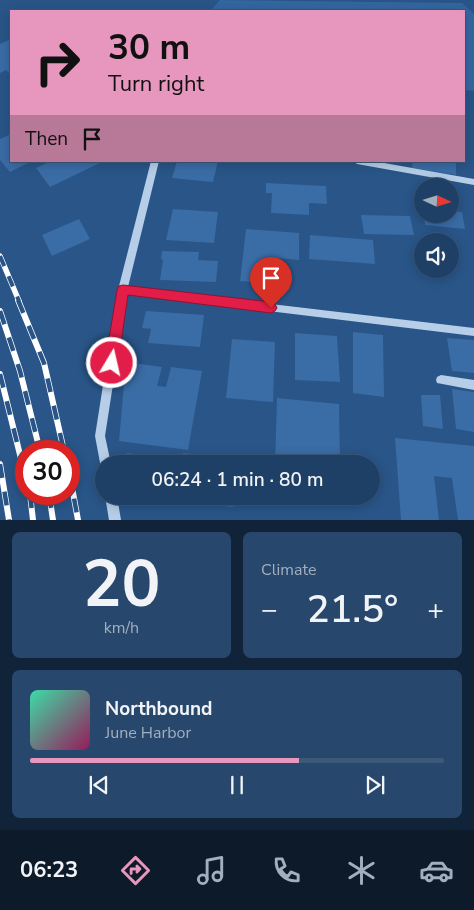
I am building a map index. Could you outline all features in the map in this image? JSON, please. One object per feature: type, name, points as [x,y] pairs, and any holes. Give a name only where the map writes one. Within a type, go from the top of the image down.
[{"type":"street","points":[[103,455],[100,436],[123,290],[156,162]]},
{"type":"street","points":[[363,162],[474,182]]},
{"type":"street","points":[[123,290],[474,332]]},
{"type":"street","points":[[112,505],[115,520]]},
{"type":"lane","points":[[441,380],[474,385]]},
{"type":"shaded area","points":[[220,0],[462,3],[474,14],[474,91],[465,90],[465,10],[211,10]]},
{"type":"building","points":[[10,39],[10,74],[6,70],[0,73],[0,44]]},
{"type":"building","points":[[10,134],[10,162],[30,162],[10,172],[0,160],[0,139]]},
{"type":"building","points":[[49,162],[102,162],[50,187],[36,168]]},
{"type":"building","points":[[177,162],[218,162],[213,182],[172,178]]},
{"type":"building","points":[[413,162],[456,162],[456,175],[412,168]]},
{"type":"building","points":[[266,183],[326,186],[327,204],[309,203],[309,215],[271,213],[272,193],[266,193]]},
{"type":"building","points":[[173,209],[218,212],[214,243],[166,240]]},
{"type":"building","points":[[459,212],[462,212],[465,229],[425,225],[425,223],[459,223]]},
{"type":"building","points":[[361,215],[410,216],[414,235],[364,234]]},
{"type":"building","points":[[79,219],[90,239],[52,256],[42,235]]},
{"type":"building","points":[[246,229],[299,233],[299,260],[277,258],[276,283],[240,281]]},
{"type":"building","points":[[310,235],[373,240],[375,264],[309,259]]},
{"type":"building","points":[[162,251],[199,252],[198,260],[218,261],[216,282],[160,280],[163,260],[161,259]]},
{"type":"building","points":[[146,311],[204,315],[200,347],[148,343],[151,329],[142,328]]},
{"type":"building","points":[[353,332],[383,335],[384,397],[353,393]]},
{"type":"building","points":[[295,333],[337,336],[340,382],[295,380]]},
{"type":"building","points":[[447,338],[474,340],[474,373],[452,371]]},
{"type":"building","points":[[232,339],[275,342],[273,402],[226,398]]},
{"type":"building","points":[[126,362],[162,367],[157,386],[166,387],[171,367],[202,371],[188,450],[119,441]]},
{"type":"building","points":[[452,389],[474,392],[474,432],[456,429]]},
{"type":"building","points":[[421,395],[440,395],[443,429],[423,426]]},
{"type":"building","points":[[277,398],[339,404],[340,455],[275,455]]},
{"type":"building","points":[[395,438],[474,446],[474,520],[458,520],[452,478],[434,476],[439,520],[401,520]]},
{"type":"building","points":[[127,453],[145,455],[126,455]]},
{"type":"building","points":[[183,453],[201,455],[183,455]]},
{"type":"building","points":[[214,505],[233,505],[233,507]]},
{"type":"railway","points":[[0,256],[19,301]]},
{"type":"railway","points":[[18,300],[44,363],[62,440]]},
{"type":"railway","points":[[0,311],[20,371],[37,440]]},
{"type":"railway","points":[[0,374],[16,440]]},
{"type":"railway","points":[[0,464],[9,520]]},
{"type":"railway","points":[[31,505],[33,520]]},
{"type":"railway","points":[[51,505],[53,520]]},
{"type":"railway","points":[[75,505],[78,520]]},
{"type":"route","points":[[112,363],[123,290],[271,308]]}]
